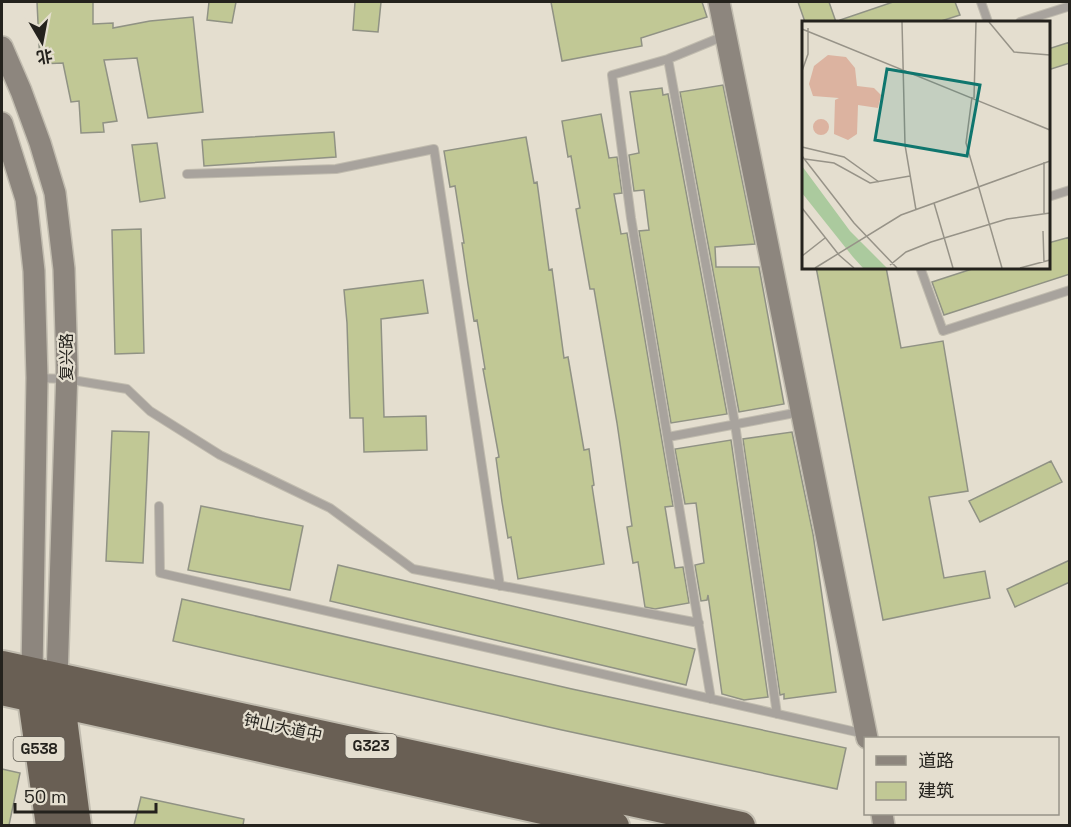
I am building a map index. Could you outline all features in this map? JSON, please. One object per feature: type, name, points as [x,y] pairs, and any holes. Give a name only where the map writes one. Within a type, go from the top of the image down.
[{"type":"highway","name":"钟山大道中","points":[[2,665],[45,688],[615,825]]},
{"type":"highway","name":"钟山大道中","points":[[2,692],[45,688],[741,825]]},
{"type":"highway","name":"G538","points":[[45,688],[50,825]]},
{"type":"highway","name":"G538","points":[[45,688],[77,825]]},
{"type":"main road","points":[[719,2],[866,737]]},
{"type":"main road","name":"复兴路","points":[[2,47],[40,143],[55,193],[64,268],[66,379],[45,688]]},
{"type":"main road","name":"复兴路","points":[[2,123],[26,199],[34,271],[45,688]]},
{"type":"lane","points":[[981,2],[988,21]]},
{"type":"lane","points":[[1023,21],[1070,6]]},
{"type":"lane","points":[[711,699],[631,218],[612,75],[668,59],[726,35]]},
{"type":"lane","points":[[668,59],[735,424],[777,714]]},
{"type":"lane","points":[[187,174],[336,169],[434,149],[500,586]]},
{"type":"lane","points":[[1050,196],[1070,190]]},
{"type":"lane","points":[[920,268],[943,331],[1070,290]]},
{"type":"lane","points":[[37,378],[66,379],[127,389],[150,411],[220,455],[330,508],[413,569],[699,623]]},
{"type":"lane","points":[[668,437],[801,412]]},
{"type":"lane","points":[[159,506],[160,573],[777,714],[866,737]]},
{"type":"building","points":[[37,2],[93,2],[93,24],[113,23],[113,28],[150,21],[193,17],[203,112],[148,118],[137,58],[104,60],[117,121],[103,123],[104,132],[81,133],[79,101],[71,102],[63,63],[40,64]]},
{"type":"building","points":[[209,2],[236,2],[232,23],[207,20]]},
{"type":"building","points":[[355,2],[381,2],[378,32],[353,30]]},
{"type":"building","points":[[551,2],[702,2],[707,17],[641,38],[642,46],[562,61]]},
{"type":"building","points":[[798,2],[829,2],[836,21],[805,21]]},
{"type":"building","points":[[893,2],[955,2],[960,15],[941,21],[840,20]]},
{"type":"building","points":[[1070,42],[1070,63],[1050,69],[1050,48]]},
{"type":"building","points":[[723,85],[755,244],[715,247],[716,267],[759,267],[784,404],[739,412],[680,92]]},
{"type":"building","points":[[662,88],[663,95],[668,94],[727,414],[671,423],[639,231],[649,230],[644,190],[634,191],[629,155],[639,153],[630,92]]},
{"type":"building","points":[[601,114],[609,158],[617,157],[622,193],[614,194],[621,234],[627,233],[673,506],[665,507],[675,568],[683,567],[689,603],[655,609],[645,607],[638,562],[633,563],[627,527],[632,526],[617,423],[594,289],[590,289],[576,209],[580,208],[571,156],[568,157],[562,121]]},
{"type":"building","points":[[334,132],[336,157],[204,166],[202,140]]},
{"type":"building","points":[[526,137],[534,183],[537,182],[549,270],[552,269],[564,358],[568,357],[584,450],[589,449],[594,485],[592,486],[604,564],[518,579],[502,502],[496,458],[499,457],[483,369],[485,369],[477,320],[474,321],[455,186],[450,187],[444,151]]},
{"type":"building","points":[[157,143],[165,198],[140,202],[132,145]]},
{"type":"building","points":[[141,229],[144,353],[115,354],[112,230]]},
{"type":"building","points":[[1070,237],[1070,274],[944,315],[932,282],[975,268],[1050,268],[1050,242]]},
{"type":"building","points":[[816,268],[886,268],[901,348],[943,341],[968,491],[929,497],[944,578],[985,571],[990,598],[883,620]]},
{"type":"building","points":[[423,280],[428,313],[381,319],[384,417],[426,416],[427,450],[364,452],[363,418],[350,418],[344,290]]},
{"type":"building","points":[[112,431],[149,432],[143,563],[106,561]]},
{"type":"building","points":[[792,432],[813,534],[836,692],[784,699],[784,694],[780,695],[743,439]]},
{"type":"building","points":[[731,440],[768,697],[744,700],[722,694],[708,595],[707,600],[701,601],[695,565],[704,563],[696,503],[685,504],[675,449]]},
{"type":"building","points":[[1051,461],[1062,482],[980,522],[969,501]]},
{"type":"building","points":[[201,506],[303,526],[290,590],[188,570]]},
{"type":"building","points":[[1070,560],[1070,582],[1015,607],[1007,589]]},
{"type":"building","points":[[338,565],[695,649],[686,685],[330,601]]},
{"type":"building","points":[[182,599],[572,689],[846,748],[837,789],[562,730],[173,641]]},
{"type":"building","points":[[2,769],[20,773],[9,825],[2,825]]},
{"type":"building","points":[[141,797],[244,819],[243,825],[134,825]]}]
